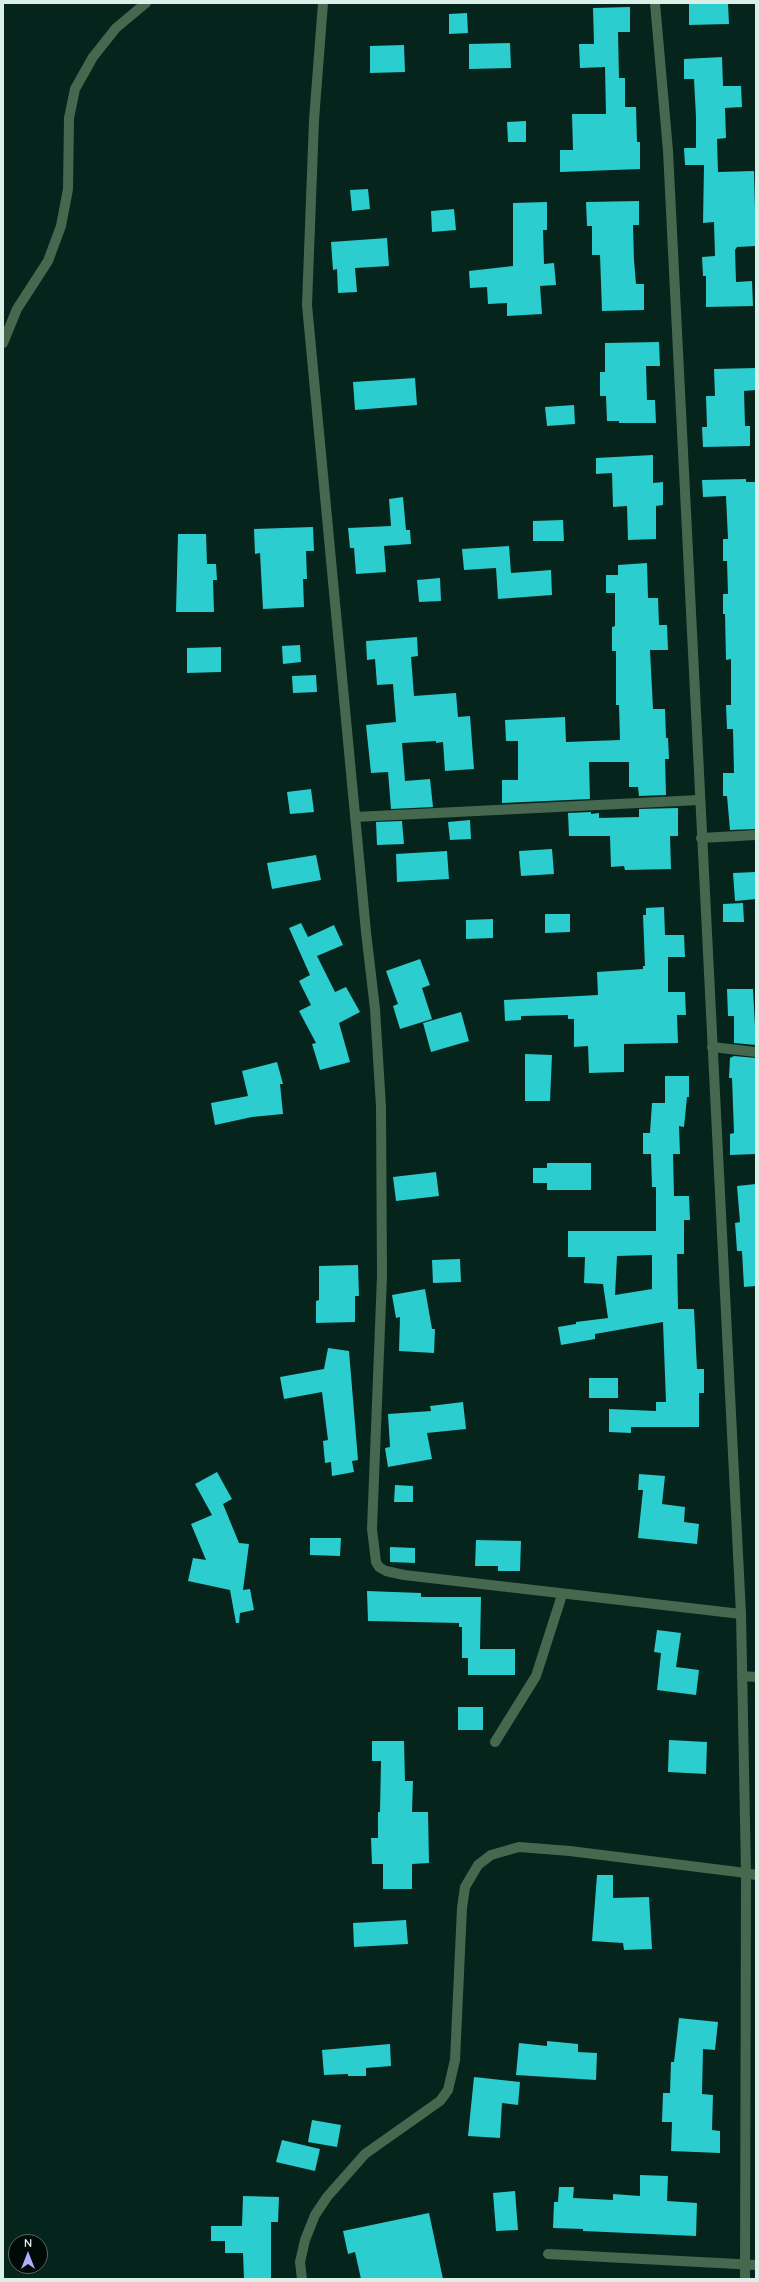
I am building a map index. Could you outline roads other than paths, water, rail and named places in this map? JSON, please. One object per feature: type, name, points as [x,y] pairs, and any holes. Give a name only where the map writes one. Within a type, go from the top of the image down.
[{"type":"street","points":[[3,343],[17,309],[48,260],[61,226],[68,189],[69,118],[75,89],[93,56],[116,28],[146,3]]},
{"type":"street","points":[[323,3],[314,120],[307,305],[355,817],[375,1009],[381,1107],[382,1276],[372,1528],[376,1562],[379,1567],[391,1573],[562,1595],[741,1614]]},
{"type":"street","points":[[655,3],[668,151],[699,800],[741,1614],[742,1676],[751,1874],[751,2264],[745,2279]]},
{"type":"street","points":[[355,817],[699,800]]},
{"type":"street","points":[[701,838],[756,835]]},
{"type":"street","points":[[712,1047],[756,1052]]},
{"type":"street","points":[[495,1742],[536,1676],[562,1595]]},
{"type":"street","points":[[742,1676],[756,1677]]},
{"type":"street","points":[[302,2279],[300,2262],[305,2240],[315,2215],[327,2197],[365,2154],[440,2101],[448,2090],[455,2060],[462,1908],[465,1887],[478,1865],[491,1855],[505,1850],[532,1848],[751,1874]]},
{"type":"street","points":[[548,2254],[751,2264]]}]
